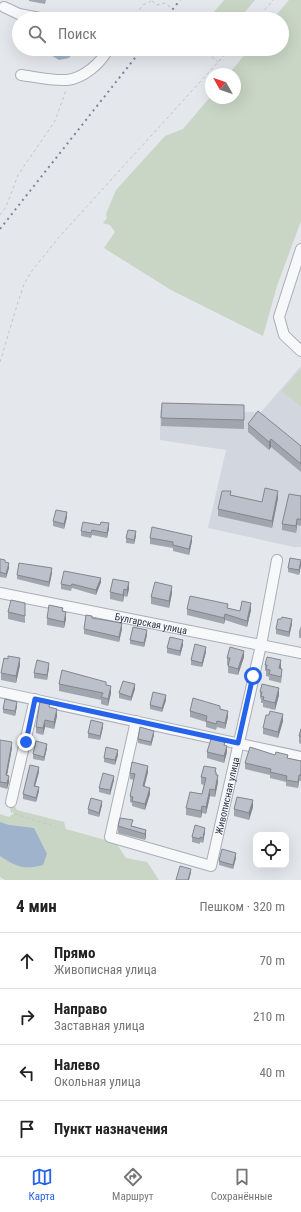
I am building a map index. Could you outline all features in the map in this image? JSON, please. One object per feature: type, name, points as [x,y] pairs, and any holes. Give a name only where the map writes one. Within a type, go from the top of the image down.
[{"type":"street","points":[[4,7],[15,12]]},
{"type":"street","points":[[21,75],[68,80],[82,75],[96,65],[103,56]]},
{"type":"street","points":[[301,250],[279,317],[284,335],[301,351]]},
{"type":"street","name":"Живописная улица","points":[[136,721],[110,837],[211,866],[261,645],[277,560]]},
{"type":"street","name":"Булгарская улица","points":[[0,593],[301,654]]},
{"type":"street","points":[[0,692],[301,757]]},
{"type":"street","points":[[11,802],[35,699]]},
{"type":"path","points":[[263,12],[274,0]]},
{"type":"path","points":[[138,12],[143,5],[152,1],[157,5],[165,3],[170,7]]},
{"type":"path","points":[[211,56],[218,62]]},
{"type":"path","points":[[0,362],[24,284],[31,272],[60,236],[224,56]]},
{"type":"path","points":[[0,215],[6,207],[18,176],[56,121],[65,98],[68,80]]},
{"type":"path","points":[[11,802],[12,813],[56,827]]},
{"type":"shaded area","points":[[301,366],[301,547],[294,547],[208,528],[226,450],[160,440],[160,410],[261,412]]},
{"type":"green space","points":[[224,0],[255,0],[245,12],[214,12]]},
{"type":"green space","points":[[289,0],[301,0],[301,221],[277,286],[263,336],[171,290],[104,248],[115,232],[110,225],[103,223],[107,218],[106,214],[116,190],[165,136],[183,129],[205,103],[241,104],[241,68],[234,68],[243,56],[289,56],[289,12],[279,12]]},
{"type":"green space","points":[[300,370],[301,371],[301,407],[282,391]]},
{"type":"green space","points":[[11,799],[17,810],[64,822],[66,829],[116,843],[126,858],[147,862],[159,880],[5,880],[0,877],[0,814],[9,817],[14,813],[10,809],[8,800]]},
{"type":"water","points":[[52,56],[70,56],[69,58],[59,60]]},
{"type":"water","points":[[0,822],[9,825],[34,828],[47,854],[43,865],[26,867],[16,865],[0,856]]},
{"type":"building","points":[[162,403],[244,405],[244,420],[161,418]]},
{"type":"building","points":[[258,411],[301,446],[301,464],[271,439],[269,442],[248,424]]},
{"type":"building","points":[[265,488],[278,491],[272,521],[218,509],[222,491],[231,491],[230,495],[262,502]]},
{"type":"building","points":[[289,494],[301,496],[301,519],[297,519],[296,526],[282,524]]},
{"type":"building","points":[[56,510],[67,512],[64,524],[53,521]]},
{"type":"building","points":[[83,522],[100,525],[101,522],[109,523],[107,533],[92,530],[91,533],[81,531]]},
{"type":"building","points":[[152,527],[192,536],[189,549],[173,545],[173,542],[150,538]]},
{"type":"building","points":[[128,530],[136,531],[134,540],[126,538]]},
{"type":"building","points":[[290,558],[301,560],[299,570],[288,568]]},
{"type":"building","points":[[0,559],[9,563],[6,574],[0,572]]},
{"type":"building","points":[[19,563],[52,568],[49,582],[17,575]]},
{"type":"building","points":[[64,571],[101,578],[96,590],[72,584],[71,586],[61,584]]},
{"type":"building","points":[[113,579],[129,582],[127,590],[124,589],[123,595],[110,592]]},
{"type":"building","points":[[155,582],[172,586],[169,601],[151,597]]},
{"type":"building","points":[[190,596],[228,604],[227,608],[240,611],[242,601],[251,603],[247,621],[225,614],[224,618],[187,609]]},
{"type":"building","points":[[11,600],[25,603],[25,616],[8,612]]},
{"type":"building","points":[[49,605],[63,608],[62,611],[66,612],[64,622],[47,618]]},
{"type":"building","points":[[86,615],[92,616],[92,618],[122,623],[119,637],[84,629]]},
{"type":"building","points":[[282,617],[292,619],[289,632],[276,629],[278,619],[281,619]]},
{"type":"building","points":[[133,627],[147,630],[144,643],[130,640]]},
{"type":"building","points":[[170,637],[183,640],[180,651],[167,648]]},
{"type":"building","points":[[195,644],[206,647],[202,663],[191,660]]},
{"type":"building","points":[[230,647],[244,651],[238,669],[228,666],[230,658],[227,658]]},
{"type":"building","points":[[8,656],[20,658],[16,676],[1,673],[4,658],[8,659]]},
{"type":"building","points":[[267,657],[281,660],[279,668],[282,669],[281,677],[269,674],[270,670],[266,669],[267,665],[265,665]]},
{"type":"building","points":[[37,660],[49,663],[47,675],[34,673]]},
{"type":"building","points":[[62,670],[106,682],[106,685],[111,686],[108,699],[101,697],[103,693],[59,684]]},
{"type":"building","points":[[123,681],[135,684],[131,697],[119,693]]},
{"type":"building","points":[[262,684],[279,688],[275,703],[263,700],[264,697],[261,696],[262,692],[260,692]]},
{"type":"building","points":[[153,692],[166,695],[162,708],[150,705]]},
{"type":"building","points":[[193,698],[220,706],[220,709],[228,711],[225,723],[217,721],[216,724],[206,721],[207,716],[190,711]]},
{"type":"building","points":[[5,699],[17,702],[15,711],[3,709]]},
{"type":"building","points":[[40,701],[50,703],[49,707],[57,709],[54,722],[45,720],[43,728],[36,727]]},
{"type":"building","points":[[270,711],[283,714],[278,732],[263,728],[266,715],[269,715]]},
{"type":"building","points":[[91,720],[103,723],[100,736],[88,733]]},
{"type":"building","points":[[140,727],[154,731],[151,742],[138,739]]},
{"type":"building","points":[[211,739],[225,742],[224,745],[227,746],[224,756],[207,752]]},
{"type":"building","points":[[0,740],[12,742],[6,775],[9,776],[7,783],[0,782]]},
{"type":"building","points":[[36,741],[47,744],[44,757],[33,754]]},
{"type":"building","points":[[106,747],[118,750],[115,760],[104,758]]},
{"type":"building","points":[[250,747],[275,755],[276,752],[288,755],[287,758],[301,761],[301,775],[299,775],[298,782],[286,780],[287,776],[270,772],[271,769],[245,763]]},
{"type":"building","points":[[132,762],[148,766],[143,786],[150,788],[145,804],[132,801],[133,797],[130,796],[135,774],[130,773]]},
{"type":"building","points":[[30,765],[39,767],[34,786],[39,787],[36,798],[23,794]]},
{"type":"building","points":[[204,766],[216,768],[215,772],[216,775],[218,775],[215,790],[210,789],[206,807],[202,806],[201,811],[186,808],[190,792],[202,794],[206,778],[201,777]]},
{"type":"building","points":[[103,773],[114,776],[110,790],[99,788]]},
{"type":"building","points":[[237,797],[253,800],[249,813],[234,809]]},
{"type":"building","points":[[91,798],[102,801],[99,813],[88,809]]},
{"type":"building","points":[[120,818],[133,820],[131,826],[146,830],[145,834],[118,826]]},
{"type":"building","points":[[195,825],[205,828],[203,838],[200,837],[200,839],[192,837]]},
{"type":"building","points":[[222,849],[236,853],[233,865],[219,861]]},
{"type":"building","points":[[180,866],[191,869],[188,880],[176,880]]},
{"type":"railway","points":[[171,12],[180,0]]},
{"type":"railway","points":[[0,229],[136,56]]},
{"type":"route","points":[[26,742],[35,699],[238,743],[253,676]]}]
